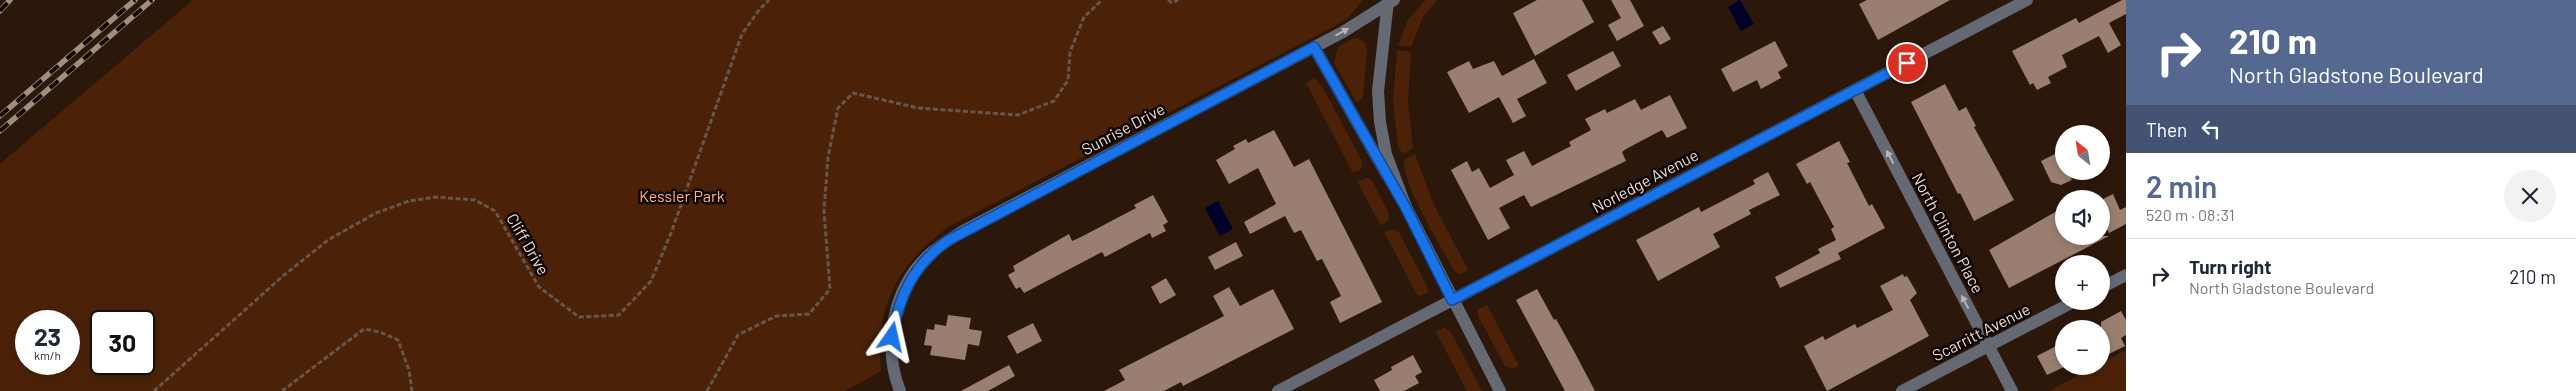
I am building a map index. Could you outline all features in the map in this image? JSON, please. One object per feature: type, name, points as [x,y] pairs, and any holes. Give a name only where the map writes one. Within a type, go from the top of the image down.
[{"type":"street","name":"Norledge Avenue","points":[[1278,391],[2027,0]]},
{"type":"street","name":"Sunrise Drive","points":[[900,391],[892,360],[892,337],[896,314],[906,286],[916,270],[930,254],[947,241],[1314,47],[1390,2]]},
{"type":"street","points":[[1390,2],[1382,50],[1378,91],[1380,122],[1386,154],[1406,208]]},
{"type":"street","points":[[1314,47],[1406,208],[1500,391]]},
{"type":"street","name":"North Clinton Place","points":[[1855,90],[2012,391]]},
{"type":"street","points":[[2110,285],[2125,279]]},
{"type":"street","name":"Scarritt Avenue","points":[[1902,391],[2058,310]]},
{"type":"path","name":"Cliff Drive","points":[[154,391],[283,276],[328,240],[376,213],[409,200],[436,197],[475,200],[495,211],[539,287],[579,317],[618,315],[651,281],[671,232],[742,34],[768,0]]},
{"type":"path","points":[[707,391],[738,335],[776,316],[809,314],[830,289],[824,211],[828,157],[838,108],[853,93],[918,108],[1018,115],[1054,101],[1068,80],[1070,52],[1084,17],[1102,0]]},
{"type":"path","points":[[1168,0],[1172,2],[1178,0]]},
{"type":"path","points":[[282,391],[364,329],[380,332],[398,340],[410,370],[412,391]]},
{"type":"green space","name":"Kessler Park","points":[[193,0],[1363,0],[1349,17],[1335,26],[948,227],[933,239],[908,265],[891,294],[881,328],[881,371],[845,391],[0,391],[0,164]]},
{"type":"green space","points":[[1425,0],[1437,0],[1423,17],[1411,47],[1398,45],[1408,20]]},
{"type":"green space","points":[[1354,38],[1358,38],[1365,43],[1367,51],[1363,97],[1357,103],[1334,63],[1338,47]]},
{"type":"green space","points":[[1397,50],[1411,52],[1408,102],[1413,149],[1403,154],[1398,147],[1393,100]]},
{"type":"green space","points":[[1315,78],[1323,88],[1363,163],[1360,170],[1353,173],[1306,83]]},
{"type":"green space","points":[[1415,154],[1433,203],[1468,270],[1459,275],[1454,270],[1432,231],[1415,199],[1409,183],[1404,160]]},
{"type":"green space","points":[[1368,178],[1372,181],[1389,213],[1388,220],[1381,226],[1357,181]]},
{"type":"green space","points":[[1393,229],[1399,232],[1426,284],[1428,292],[1418,297],[1384,232]]},
{"type":"green space","points":[[1487,305],[1519,366],[1513,369],[1505,366],[1478,316],[1477,310]]},
{"type":"green space","points":[[1445,327],[1452,334],[1482,391],[1467,391],[1436,332]]},
{"type":"green space","points":[[2126,350],[2126,391],[2049,391],[2079,375],[2110,375],[2110,358]]},
{"type":"water","points":[[1740,0],[1754,24],[1741,31],[1728,7]]},
{"type":"water","points":[[1218,201],[1233,229],[1220,236],[1205,208]]},
{"type":"building","points":[[1537,0],[1582,0],[1594,22],[1535,56],[1513,13]]},
{"type":"building","points":[[1611,0],[1630,0],[1644,26],[1617,41],[1608,25],[1621,18]]},
{"type":"building","points":[[1867,0],[1950,0],[1878,40],[1859,4]]},
{"type":"building","points":[[2122,0],[2126,0],[2126,14],[2109,23],[2121,45],[2108,53],[2099,36],[2062,55],[2067,67],[2048,77],[2051,83],[2037,90],[2033,83],[2030,85],[2012,51],[2076,18],[2079,23]]},
{"type":"building","points":[[1663,26],[1671,39],[1660,45],[1652,32]]},
{"type":"building","points":[[1775,41],[1788,66],[1778,72],[1781,78],[1761,89],[1757,80],[1733,92],[1721,69]]},
{"type":"building","points":[[1613,51],[1621,66],[1576,91],[1567,75]]},
{"type":"building","points":[[1534,59],[1547,83],[1517,99],[1526,116],[1513,123],[1499,97],[1469,113],[1447,72],[1469,61],[1473,69],[1494,61],[1502,76]]},
{"type":"building","points":[[1945,84],[1959,111],[1966,107],[1976,126],[1974,127],[2014,200],[1974,221],[1960,193],[1958,194],[1911,102]]},
{"type":"building","points":[[1670,95],[1687,128],[1667,138],[1662,130],[1622,152],[1626,161],[1531,207],[1524,195],[1499,208],[1510,228],[1488,240],[1451,170],[1467,161],[1472,172],[1479,168],[1490,188],[1514,175],[1506,160],[1524,151],[1532,166],[1571,146],[1569,142],[1591,130],[1585,119],[1605,109],[1607,113],[1635,99],[1641,110]]},
{"type":"building","points":[[1274,130],[1294,167],[1309,159],[1382,302],[1340,323],[1330,302],[1341,296],[1322,259],[1317,261],[1301,230],[1294,233],[1285,216],[1250,234],[1244,222],[1276,204],[1258,168],[1229,184],[1216,160],[1235,149],[1233,146],[1246,139],[1248,143]]},
{"type":"building","points":[[1839,141],[1850,162],[1847,163],[1869,206],[1872,204],[1885,228],[1838,253],[1841,259],[1780,288],[1775,277],[1820,253],[1818,249],[1836,240],[1831,229],[1834,227],[1810,182],[1807,184],[1796,164]]},
{"type":"building","points":[[2055,154],[2055,180],[2072,180],[2061,185],[2051,182],[2041,161]]},
{"type":"building","points":[[1768,172],[1780,195],[1749,210],[1751,214],[1713,234],[1720,247],[1658,281],[1636,240],[1699,207],[1701,212],[1755,184],[1753,180]]},
{"type":"building","points":[[2113,194],[2120,210],[2126,207],[2126,224],[2110,232],[2110,196]]},
{"type":"building","points":[[1153,195],[1168,222],[1163,225],[1166,231],[1152,238],[1150,233],[1105,257],[1102,252],[1024,293],[1020,287],[1016,289],[1008,275],[1015,271],[1013,266],[1069,234],[1072,241],[1079,238],[1136,208],[1134,205]]},
{"type":"building","points":[[2055,212],[2055,245],[2092,245],[2072,255],[2055,255],[2055,264],[2009,288],[1989,250]]},
{"type":"building","points":[[1236,242],[1243,256],[1215,270],[1208,257]]},
{"type":"building","points":[[1903,274],[1904,277],[1907,276],[1917,293],[1910,300],[1929,336],[1827,391],[1804,346],[1823,336],[1825,340],[1855,324],[1857,328],[1893,310],[1880,286]]},
{"type":"building","points":[[1166,278],[1176,295],[1160,304],[1151,287]]},
{"type":"building","points":[[1229,287],[1240,306],[1273,289],[1294,329],[1183,386],[1181,382],[1164,391],[1104,391],[1125,380],[1119,370],[1224,316],[1213,296]]},
{"type":"building","points":[[1537,289],[1554,320],[1556,319],[1595,391],[1565,391],[1516,300]]},
{"type":"building","points":[[2121,311],[2126,320],[2126,335],[2121,338],[2125,346],[2110,354],[2110,320],[2105,320]]},
{"type":"building","points":[[948,315],[971,318],[969,329],[982,331],[979,346],[968,344],[965,360],[930,355],[932,346],[924,345],[927,329],[934,330],[935,324],[946,326]]},
{"type":"building","points":[[1033,323],[1042,341],[1017,354],[1007,336]]},
{"type":"building","points":[[2055,347],[2055,371],[2047,375],[2037,356]]},
{"type":"building","points":[[1413,355],[1422,372],[1415,376],[1419,383],[1404,391],[1380,391],[1374,380],[1392,370],[1391,367]]},
{"type":"building","points":[[1009,365],[1015,376],[988,391],[961,391]]},
{"type":"railway","points":[[0,11],[10,0]]},
{"type":"railway","points":[[0,116],[135,0]]},
{"type":"railway","points":[[0,131],[152,0]]},
{"type":"route","points":[[892,337],[896,314],[906,286],[916,270],[930,254],[947,241],[1314,47],[1406,208],[1452,300],[1907,63]]}]
